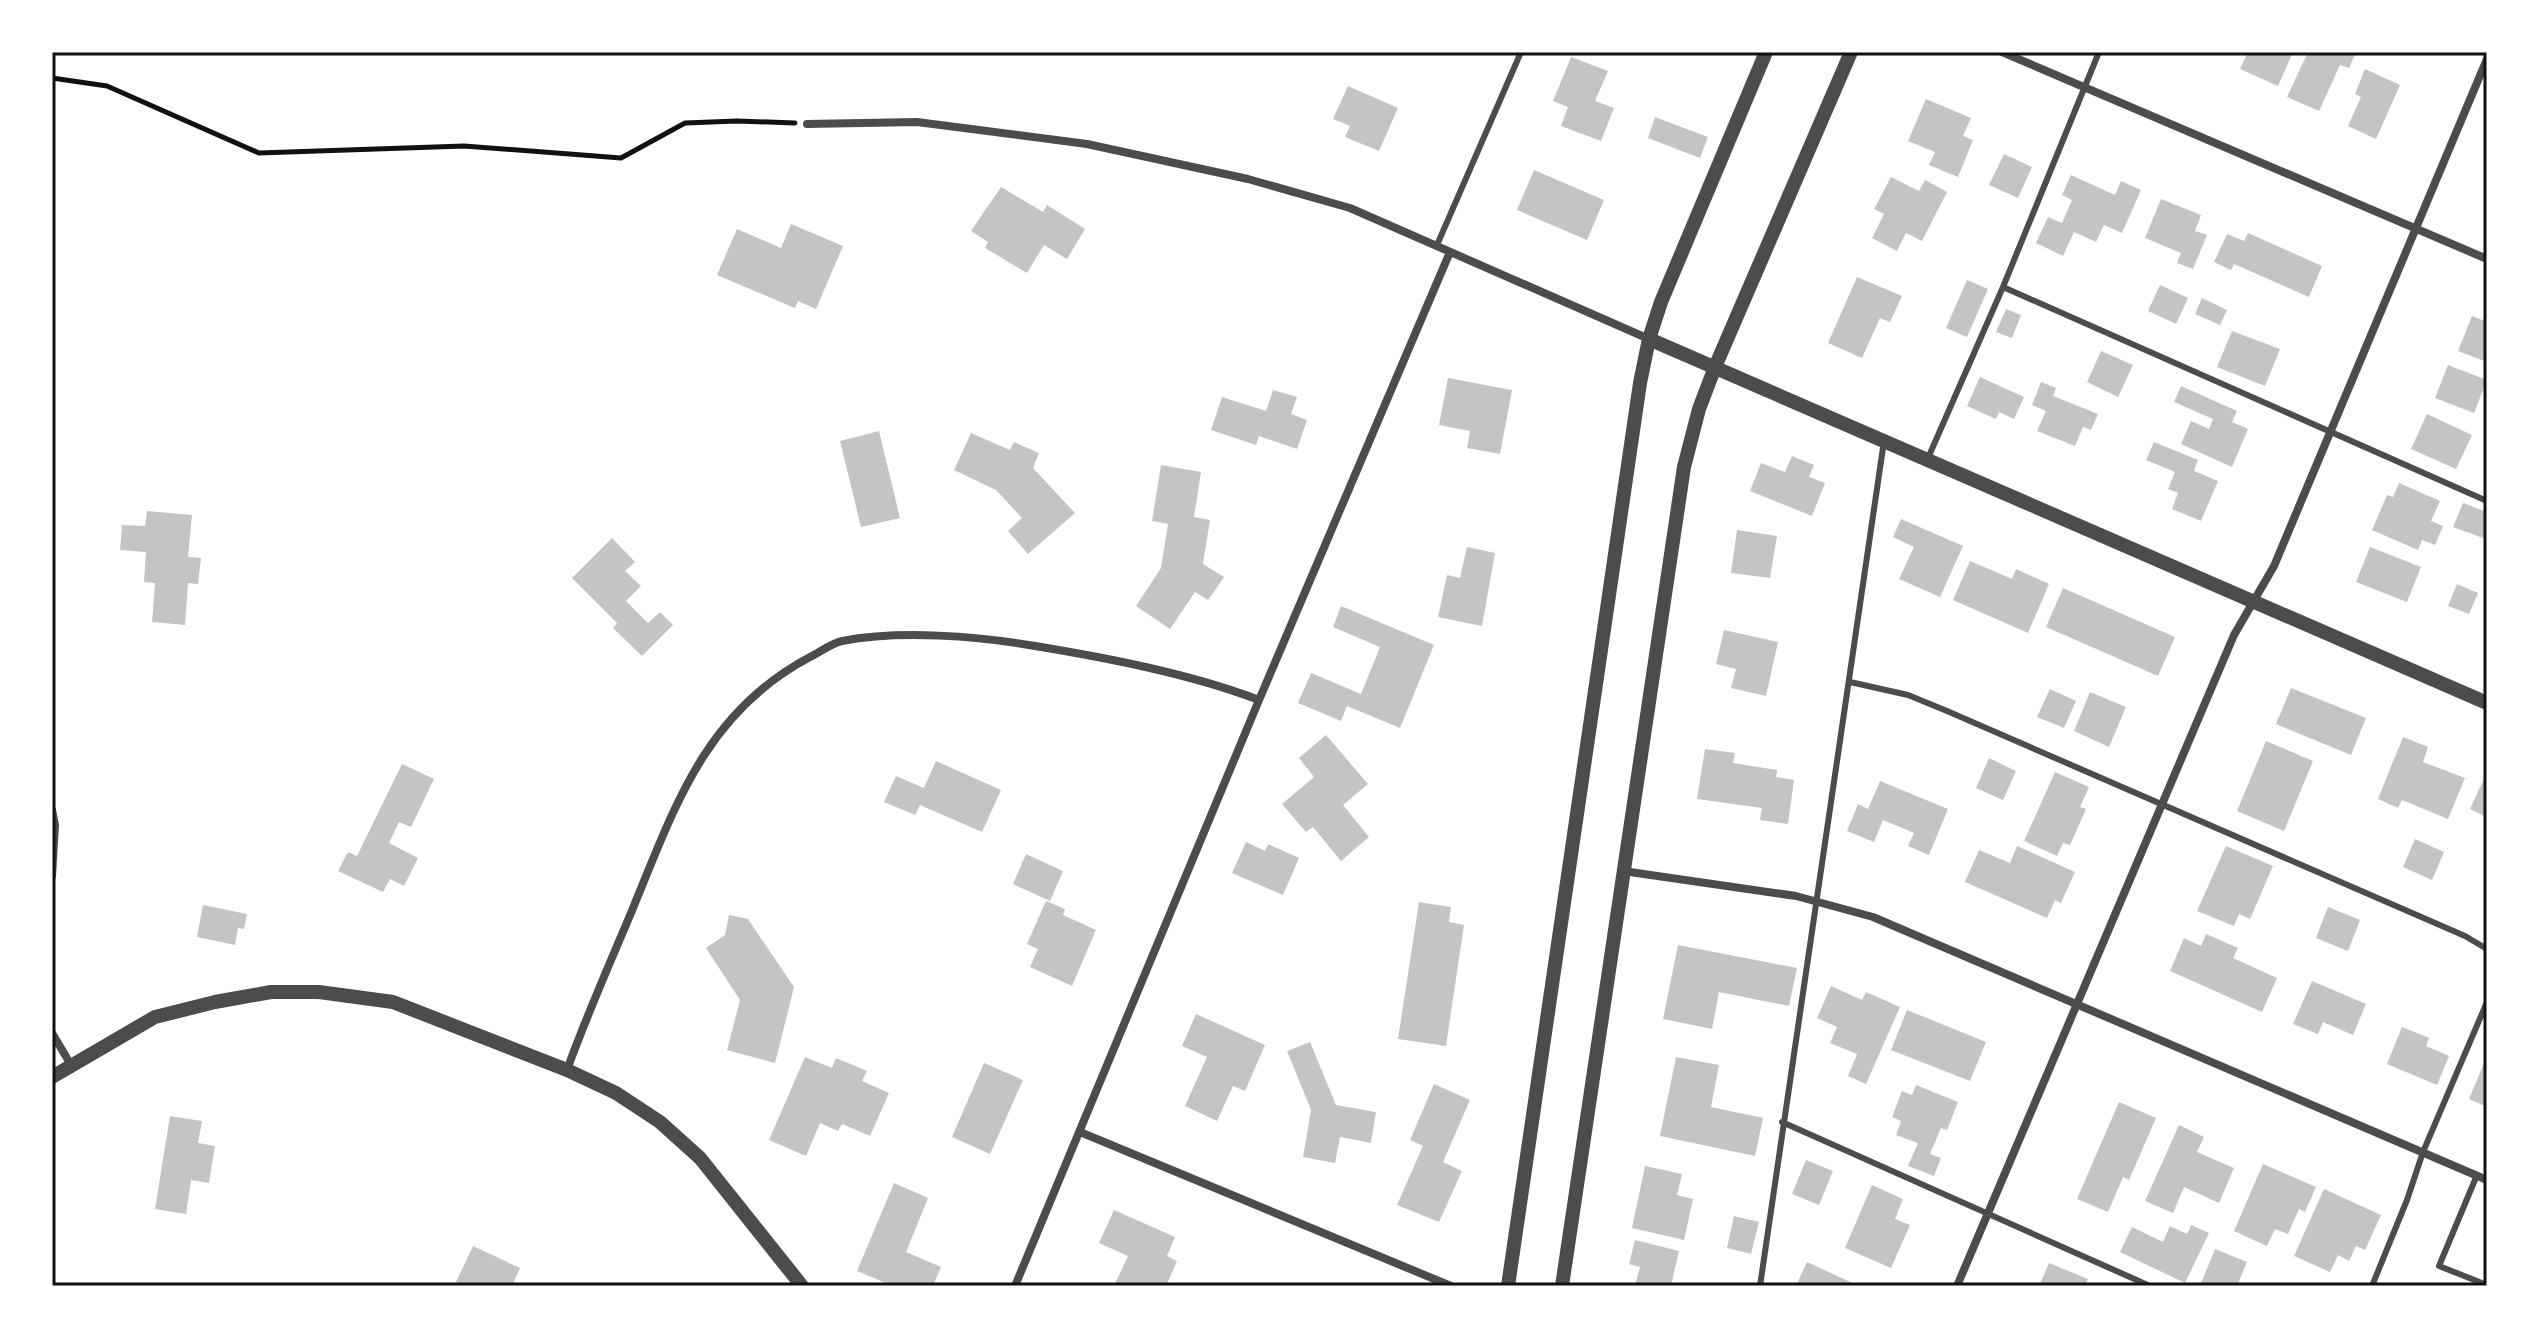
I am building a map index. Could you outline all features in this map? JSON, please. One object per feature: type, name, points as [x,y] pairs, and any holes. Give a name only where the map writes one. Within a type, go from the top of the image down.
[{"type":"street","points":[[1508,1286],[1640,383],[1649,339],[1661,302],[1766,52]]},
{"type":"street","points":[[1562,1286],[1684,467],[1699,409],[1715,367],[1851,52]]},
{"type":"street","points":[[2002,52],[2487,259]]},
{"type":"street","points":[[1957,1286],[2234,635],[2274,566],[2487,59]]},
{"type":"street","points":[[807,124],[917,122],[1087,144],[1295,191],[1350,208],[2487,703]]},
{"type":"street","points":[[1015,1286],[1450,252]]},
{"type":"street","points":[[567,1070],[686,782],[735,714],[765,684],[840,641],[909,636],[993,639],[1070,652],[1227,688],[1259,700]]},
{"type":"street","points":[[52,810],[55,825],[52,876]]},
{"type":"street","points":[[1623,871],[1819,901],[1873,917],[2487,1180]]},
{"type":"street","points":[[52,1077],[155,1017],[271,992],[319,992],[393,1002],[567,1070],[616,1093],[660,1122],[700,1158],[802,1286]]},
{"type":"street","points":[[52,1033],[71,1065]]},
{"type":"street","points":[[1080,1132],[1451,1286]]},
{"type":"lane","points":[[1437,245],[1521,52]]},
{"type":"lane","points":[[1928,460],[2099,52]]},
{"type":"lane","points":[[2003,287],[2487,501]]},
{"type":"lane","points":[[1760,1286],[1782,1122],[1796,1059],[1884,441]]},
{"type":"lane","points":[[1850,682],[1908,695],[2465,936],[2487,949]]},
{"type":"lane","points":[[2372,1286],[2423,1152],[2487,1002]]},
{"type":"lane","points":[[1782,1122],[2150,1286]]},
{"type":"lane","points":[[2477,1175],[2439,1266],[2487,1285]]},
{"type":"path","points":[[52,78],[107,86],[259,153],[464,146],[621,158],[685,123],[737,121],[807,124]]},
{"type":"building","points":[[2248,52],[2293,52],[2278,86],[2240,69]]},
{"type":"building","points":[[2308,52],[2356,52],[2349,68],[2340,65],[2319,111],[2287,97]]},
{"type":"building","points":[[1571,57],[1608,71],[1595,101],[1614,108],[1601,141],[1561,126],[1568,107],[1553,101]]},
{"type":"building","points":[[2365,69],[2400,85],[2376,139],[2348,126],[2361,97],[2355,94]]},
{"type":"building","points":[[1348,86],[1398,108],[1379,151],[1345,137],[1350,126],[1333,119]]},
{"type":"building","points":[[1926,99],[1971,118],[1963,136],[1973,140],[1958,177],[1929,165],[1935,152],[1908,141]]},
{"type":"building","points":[[1655,117],[1708,137],[1700,158],[1648,138]]},
{"type":"building","points":[[2004,154],[2032,167],[2018,198],[1989,185]]},
{"type":"building","points":[[1534,170],[1604,200],[1587,240],[1517,210]]},
{"type":"building","points":[[2071,175],[2115,195],[2121,181],[2141,190],[2122,233],[2104,225],[2096,242],[2074,232],[2063,256],[2036,243],[2048,217],[2062,223],[2072,200],[2062,195]]},
{"type":"building","points":[[1891,177],[1919,191],[1925,180],[1947,192],[1922,241],[1906,233],[1897,251],[1872,238],[1884,214],[1874,209]]},
{"type":"building","points":[[1001,187],[1043,212],[1047,205],[1085,229],[1067,259],[1044,245],[1027,273],[985,248],[988,242],[971,231]]},
{"type":"building","points":[[2161,199],[2201,215],[2195,231],[2207,235],[2193,269],[2177,263],[2181,253],[2145,238]]},
{"type":"building","points":[[791,224],[843,246],[816,309],[798,301],[795,308],[717,275],[737,229],[781,248]]},
{"type":"building","points":[[2248,233],[2322,266],[2309,297],[2234,264],[2231,270],[2214,262],[2227,234],[2244,241]]},
{"type":"building","points":[[1857,277],[1902,296],[1890,322],[1880,318],[1862,358],[1828,343]]},
{"type":"building","points":[[1967,280],[1988,289],[1967,337],[1946,328]]},
{"type":"building","points":[[2160,285],[2188,298],[2176,324],[2148,311]]},
{"type":"building","points":[[2202,298],[2227,310],[2220,325],[2195,314]]},
{"type":"building","points":[[2006,309],[2021,315],[2012,338],[1996,332]]},
{"type":"building","points":[[2472,316],[2487,322],[2487,362],[2458,351]]},
{"type":"building","points":[[2232,331],[2280,349],[2265,386],[2217,367]]},
{"type":"building","points":[[2101,351],[2133,365],[2118,397],[2087,382]]},
{"type":"building","points":[[2448,365],[2487,380],[2474,413],[2435,398]]},
{"type":"building","points":[[1980,377],[2024,397],[2014,419],[1999,412],[1996,419],[1967,406]]},
{"type":"building","points":[[1448,378],[1512,390],[1500,454],[1467,448],[1470,431],[1439,425]]},
{"type":"building","points":[[2041,382],[2056,388],[2053,396],[2098,414],[2091,430],[2083,427],[2075,446],[2037,431],[2046,411],[2032,405]]},
{"type":"building","points":[[2181,386],[2237,411],[2232,422],[2248,429],[2232,467],[2181,444],[2191,421],[2209,429],[2213,419],[2174,402]]},
{"type":"building","points":[[1273,390],[1297,397],[1291,414],[1307,420],[1297,449],[1259,436],[1256,445],[1211,430],[1222,397],[1266,411]]},
{"type":"building","points":[[2427,414],[2472,435],[2456,469],[2411,449]]},
{"type":"building","points":[[879,431],[900,518],[861,527],[840,441]]},
{"type":"building","points":[[971,433],[1010,450],[1014,442],[1039,453],[1033,468],[1075,513],[1028,554],[1008,531],[1022,518],[996,490],[954,470]]},
{"type":"building","points":[[2154,442],[2198,460],[2194,471],[2218,481],[2201,521],[2172,509],[2178,493],[2168,489],[2175,472],[2146,460]]},
{"type":"building","points":[[1792,456],[1814,465],[1809,477],[1825,483],[1812,516],[1750,491],[1761,463],[1785,472]]},
{"type":"building","points":[[1161,465],[1201,472],[1194,517],[1210,520],[1203,564],[1224,577],[1208,600],[1195,592],[1170,629],[1136,606],[1161,568],[1168,524],[1152,521]]},
{"type":"building","points":[[2399,483],[2440,501],[2431,521],[2443,526],[2435,545],[2422,540],[2418,550],[2372,530],[2387,495],[2393,497]]},
{"type":"building","points":[[2463,503],[2487,512],[2483,538],[2453,527]]},
{"type":"building","points":[[147,511],[192,515],[188,557],[201,558],[198,584],[188,583],[185,625],[152,622],[155,583],[144,582],[146,552],[120,550],[122,525],[145,526]]},
{"type":"building","points":[[1901,519],[1963,546],[1940,597],[1899,579],[1914,547],[1893,537]]},
{"type":"building","points":[[1737,530],[1777,536],[1770,578],[1731,573]]},
{"type":"building","points":[[612,538],[635,562],[625,571],[641,586],[626,601],[648,623],[660,612],[673,625],[642,656],[613,628],[617,623],[572,578]]},
{"type":"building","points":[[1467,547],[1495,553],[1482,626],[1438,617],[1447,575],[1460,578]]},
{"type":"building","points":[[2370,547],[2421,567],[2407,602],[2356,582]]},
{"type":"building","points":[[1970,561],[2012,579],[2016,569],[2049,584],[2028,633],[1953,600]]},
{"type":"building","points":[[2457,584],[2478,593],[2469,614],[2448,606]]},
{"type":"building","points":[[2063,588],[2175,637],[2158,676],[2046,627]]},
{"type":"building","points":[[1341,606],[1434,645],[1400,728],[1347,706],[1341,721],[1298,703],[1311,673],[1361,694],[1380,647],[1333,627]]},
{"type":"building","points":[[1724,630],[1778,642],[1766,696],[1731,688],[1736,669],[1716,664]]},
{"type":"building","points":[[2291,688],[2366,718],[2351,755],[2276,724]]},
{"type":"building","points":[[2050,689],[2076,701],[2064,728],[2037,717]]},
{"type":"building","points":[[2090,692],[2126,707],[2109,747],[2074,731]]},
{"type":"building","points":[[1326,735],[1368,784],[1343,805],[1369,837],[1341,861],[1313,827],[1306,832],[1282,804],[1314,777],[1299,758]]},
{"type":"building","points":[[2403,737],[2428,747],[2423,762],[2465,778],[2448,819],[2402,800],[2398,808],[2378,799]]},
{"type":"building","points":[[2266,741],[2313,761],[2284,831],[2237,811]]},
{"type":"building","points":[[1705,749],[1735,753],[1733,763],[1777,770],[1776,777],[1794,780],[1788,824],[1760,820],[1762,808],[1697,799]]},
{"type":"building","points":[[1989,758],[2016,771],[2003,800],[1976,788]]},
{"type":"building","points":[[936,761],[1001,790],[982,832],[920,805],[915,815],[884,802],[896,776],[924,788]]},
{"type":"building","points":[[402,764],[434,779],[411,827],[399,822],[389,843],[418,858],[404,886],[390,879],[383,892],[338,871],[348,852],[357,856]]},
{"type":"building","points":[[2055,772],[2089,787],[2080,807],[2086,809],[2070,845],[2063,843],[2057,856],[2024,841]]},
{"type":"building","points":[[2487,772],[2487,817],[2470,809]]},
{"type":"building","points":[[1880,781],[1948,809],[1929,855],[1908,846],[1914,833],[1883,820],[1874,842],[1847,831],[1858,804],[1868,809]]},
{"type":"building","points":[[2415,839],[2444,852],[2432,880],[2403,867]]},
{"type":"building","points":[[1246,842],[1265,851],[1268,844],[1299,858],[1283,895],[1232,873]]},
{"type":"building","points":[[2017,846],[2075,872],[2061,903],[2055,900],[2047,918],[1965,882],[1979,850],[2010,863]]},
{"type":"building","points":[[2226,846],[2273,866],[2250,919],[2239,914],[2234,926],[2197,911]]},
{"type":"building","points":[[1026,854],[1063,871],[1050,901],[1013,884]]},
{"type":"building","points":[[1046,901],[1065,909],[1063,915],[1096,930],[1072,986],[1030,967],[1038,949],[1027,944]]},
{"type":"building","points":[[1419,902],[1451,907],[1449,922],[1464,925],[1446,1046],[1398,1039]]},
{"type":"building","points":[[203,905],[247,914],[244,929],[238,928],[235,945],[197,937]]},
{"type":"building","points":[[2328,907],[2360,920],[2348,951],[2316,938]]},
{"type":"building","points":[[729,915],[748,919],[794,987],[775,1063],[727,1050],[740,1000],[706,948],[725,935]]},
{"type":"building","points":[[2206,934],[2238,948],[2233,958],[2277,978],[2262,1012],[2170,971],[2184,938],[2201,946]]},
{"type":"building","points":[[1678,945],[1797,968],[1789,1006],[1719,992],[1712,1029],[1663,1019]]},
{"type":"building","points":[[2312,981],[2366,1004],[2353,1035],[2323,1022],[2318,1034],[2293,1024]]},
{"type":"building","points":[[1831,986],[1862,1000],[1866,992],[1900,1007],[1866,1084],[1848,1076],[1857,1054],[1830,1043],[1837,1027],[1817,1018]]},
{"type":"building","points":[[1907,1010],[1986,1042],[1970,1081],[1891,1050]]},
{"type":"building","points":[[1196,1014],[1265,1045],[1245,1091],[1233,1086],[1217,1121],[1185,1106],[1207,1057],[1182,1046]]},
{"type":"building","points":[[2402,1027],[2429,1038],[2426,1046],[2449,1056],[2437,1085],[2387,1064]]},
{"type":"building","points":[[1310,1042],[1336,1105],[1376,1112],[1371,1143],[1340,1137],[1335,1163],[1303,1157],[1311,1110],[1287,1051]]},
{"type":"building","points":[[2487,1056],[2487,1107],[2469,1099]]},
{"type":"building","points":[[805,1057],[832,1068],[836,1058],[867,1071],[862,1081],[889,1093],[870,1136],[842,1124],[838,1131],[820,1123],[806,1156],[769,1140]]},
{"type":"building","points":[[1676,1057],[1719,1065],[1711,1107],[1763,1118],[1755,1156],[1660,1136]]},
{"type":"building","points":[[984,1063],[1023,1080],[990,1154],[952,1137]]},
{"type":"building","points":[[1434,1084],[1470,1100],[1443,1162],[1462,1171],[1439,1222],[1397,1205],[1423,1146],[1410,1140]]},
{"type":"building","points":[[1916,1085],[1958,1102],[1947,1130],[1941,1128],[1930,1154],[1941,1158],[1934,1176],[1908,1166],[1918,1143],[1896,1135],[1901,1121],[1892,1117],[1902,1091],[1912,1095]]},
{"type":"building","points":[[2119,1102],[2156,1118],[2129,1180],[2123,1177],[2108,1212],[2077,1199]]},
{"type":"building","points":[[170,1116],[202,1121],[198,1143],[215,1146],[209,1183],[191,1180],[186,1214],[155,1209]]},
{"type":"building","points":[[2179,1125],[2204,1137],[2197,1152],[2234,1168],[2219,1203],[2184,1187],[2173,1213],[2145,1201]]},
{"type":"building","points":[[1806,1160],[1833,1171],[1819,1205],[1792,1194]]},
{"type":"building","points":[[2263,1164],[2316,1187],[2305,1212],[2299,1209],[2288,1234],[2275,1229],[2267,1246],[2234,1231]]},
{"type":"building","points":[[1645,1166],[1682,1174],[1677,1195],[1693,1199],[1684,1240],[1632,1228]]},
{"type":"building","points":[[894,1183],[928,1198],[906,1252],[941,1267],[933,1286],[893,1286],[857,1271]]},
{"type":"building","points":[[1872,1185],[1903,1199],[1895,1219],[1910,1225],[1891,1268],[1845,1248]]},
{"type":"building","points":[[2324,1189],[2381,1215],[2365,1250],[2356,1246],[2349,1261],[2338,1255],[2330,1272],[2294,1256]]},
{"type":"building","points":[[1114,1210],[1175,1237],[1167,1256],[1177,1261],[1166,1286],[1114,1286],[1128,1256],[1099,1243]]},
{"type":"building","points":[[1734,1216],[1759,1222],[1751,1254],[1727,1248]]},
{"type":"building","points":[[2191,1225],[2209,1233],[2185,1283],[2120,1252],[2132,1227],[2163,1242],[2170,1226],[2187,1234]]},
{"type":"building","points":[[1635,1240],[1679,1251],[1671,1286],[1635,1286],[1640,1267],[1629,1264]]},
{"type":"building","points":[[473,1246],[520,1268],[512,1286],[464,1286],[456,1282]]},
{"type":"building","points":[[2215,1249],[2247,1262],[2237,1286],[2200,1286]]},
{"type":"building","points":[[1807,1262],[1859,1286],[1796,1286]]},
{"type":"building","points":[[2049,1263],[2088,1279],[2085,1286],[2039,1286]]}]
